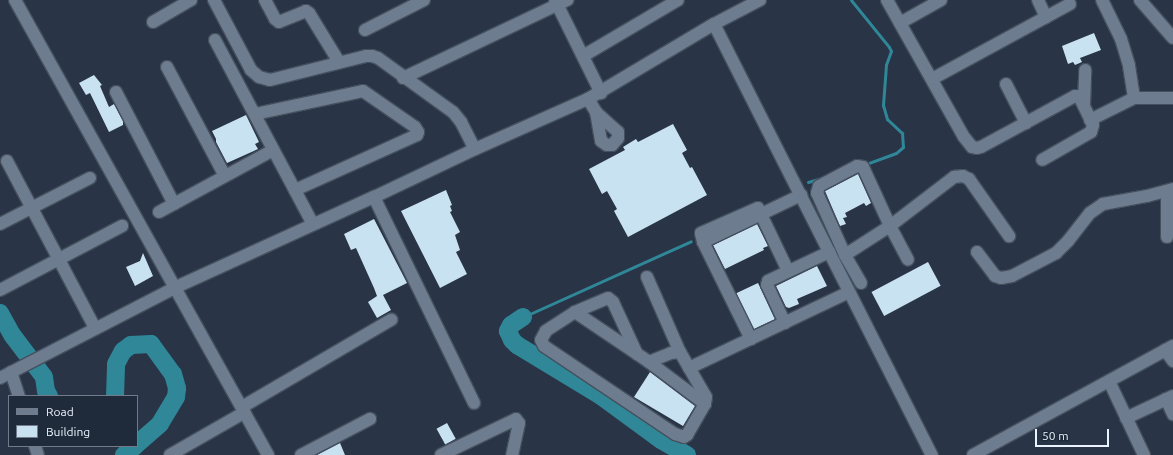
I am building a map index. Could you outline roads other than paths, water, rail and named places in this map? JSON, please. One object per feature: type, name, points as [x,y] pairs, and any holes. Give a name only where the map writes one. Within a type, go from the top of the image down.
[{"type":"street","points":[[15,0],[174,288],[244,409],[268,455]]},
{"type":"street","points":[[153,22],[191,0]]},
{"type":"street","points":[[214,0],[252,70],[259,77],[270,80],[339,62],[372,56],[453,112],[461,122],[475,149]]},
{"type":"street","points":[[265,0],[275,19],[279,22],[306,11],[310,13],[339,62]]},
{"type":"street","points":[[365,30],[424,0]]},
{"type":"street","points":[[583,56],[678,0]]},
{"type":"street","points":[[0,378],[174,288],[374,197],[475,149],[588,99],[714,24],[760,0]]},
{"type":"street","points":[[888,0],[964,137],[972,147],[981,147],[1075,96],[1078,96],[1093,125],[1091,132],[1042,160]]},
{"type":"street","points":[[900,23],[941,0]]},
{"type":"street","points":[[1038,0],[1046,17]]},
{"type":"street","points":[[1102,0],[1121,39],[1129,66],[1134,98]]},
{"type":"street","points":[[1140,0],[1173,38]]},
{"type":"street","points":[[1148,0],[1173,29]]},
{"type":"street","points":[[403,78],[560,2],[583,56],[601,92]]},
{"type":"street","points":[[932,79],[1070,4]]},
{"type":"street","points":[[714,24],[932,455]]},
{"type":"street","points":[[215,40],[313,224]]},
{"type":"street","points":[[167,67],[225,176]]},
{"type":"street","points":[[1084,70],[1084,108]]},
{"type":"street","points":[[1006,84],[1026,123]]},
{"type":"street","points":[[255,114],[363,91],[415,127],[418,132],[417,135],[295,190]]},
{"type":"street","points":[[116,92],[174,204]]},
{"type":"street","points":[[1090,120],[1134,98],[1173,98]]},
{"type":"street","points":[[588,99],[596,112]]},
{"type":"street","points":[[159,212],[274,150]]},
{"type":"street","points":[[7,162],[95,328]]},
{"type":"street","points":[[861,283],[845,255],[838,236],[817,192],[819,186],[860,166],[865,171],[890,226],[908,260]]},
{"type":"street","points":[[845,255],[890,226],[954,177],[963,176],[968,179],[1009,236]]},
{"type":"street","points":[[0,224],[90,178]]},
{"type":"street","points":[[977,252],[996,276],[1001,278],[1012,276],[1056,253],[1068,241],[1090,213],[1103,204],[1170,190],[1167,237]]},
{"type":"street","points":[[751,339],[703,242],[801,195]]},
{"type":"street","points":[[374,197],[474,403]]},
{"type":"street","points":[[762,215],[788,271]]},
{"type":"street","points":[[0,290],[122,226]]},
{"type":"street","points":[[785,323],[767,285],[768,281],[788,271],[827,247],[838,236]]},
{"type":"street","points":[[637,354],[612,299],[604,299],[575,312],[546,331],[541,340],[544,346],[680,436],[687,434],[705,404],[706,398],[680,352],[647,277]]},
{"type":"street","points":[[689,368],[850,292]]},
{"type":"street","points":[[575,312],[649,362],[705,404]]},
{"type":"street","points":[[170,455],[391,320]]},
{"type":"street","points":[[973,455],[1169,348],[1173,361]]},
{"type":"street","points":[[649,362],[671,353],[680,352]]},
{"type":"street","points":[[16,370],[19,395]]},
{"type":"street","points":[[1109,381],[1144,455]]},
{"type":"street","points":[[1126,418],[1170,398],[1173,414]]},
{"type":"street","points":[[301,455],[370,419]]},
{"type":"street","points":[[442,455],[516,419],[519,423],[512,455]]},
{"type":"waterway","points":[[851,0],[891,51],[886,65],[883,105],[887,119],[902,133],[903,147],[896,153],[865,164]]},
{"type":"waterway","points":[[808,182],[825,177]]},
{"type":"waterway","points":[[523,317],[691,241]]},
{"type":"waterway","points":[[0,313],[13,336],[44,377],[46,391],[48,395]]},
{"type":"waterway","points":[[523,317],[511,325],[508,331],[512,340],[517,345],[601,396],[661,440],[687,455]]},
{"type":"waterway","points":[[115,395],[116,364],[123,351],[131,345],[151,344],[173,374],[177,388],[176,397],[160,424],[138,443]]},
{"type":"waterway","points":[[124,455],[134,447]]}]
